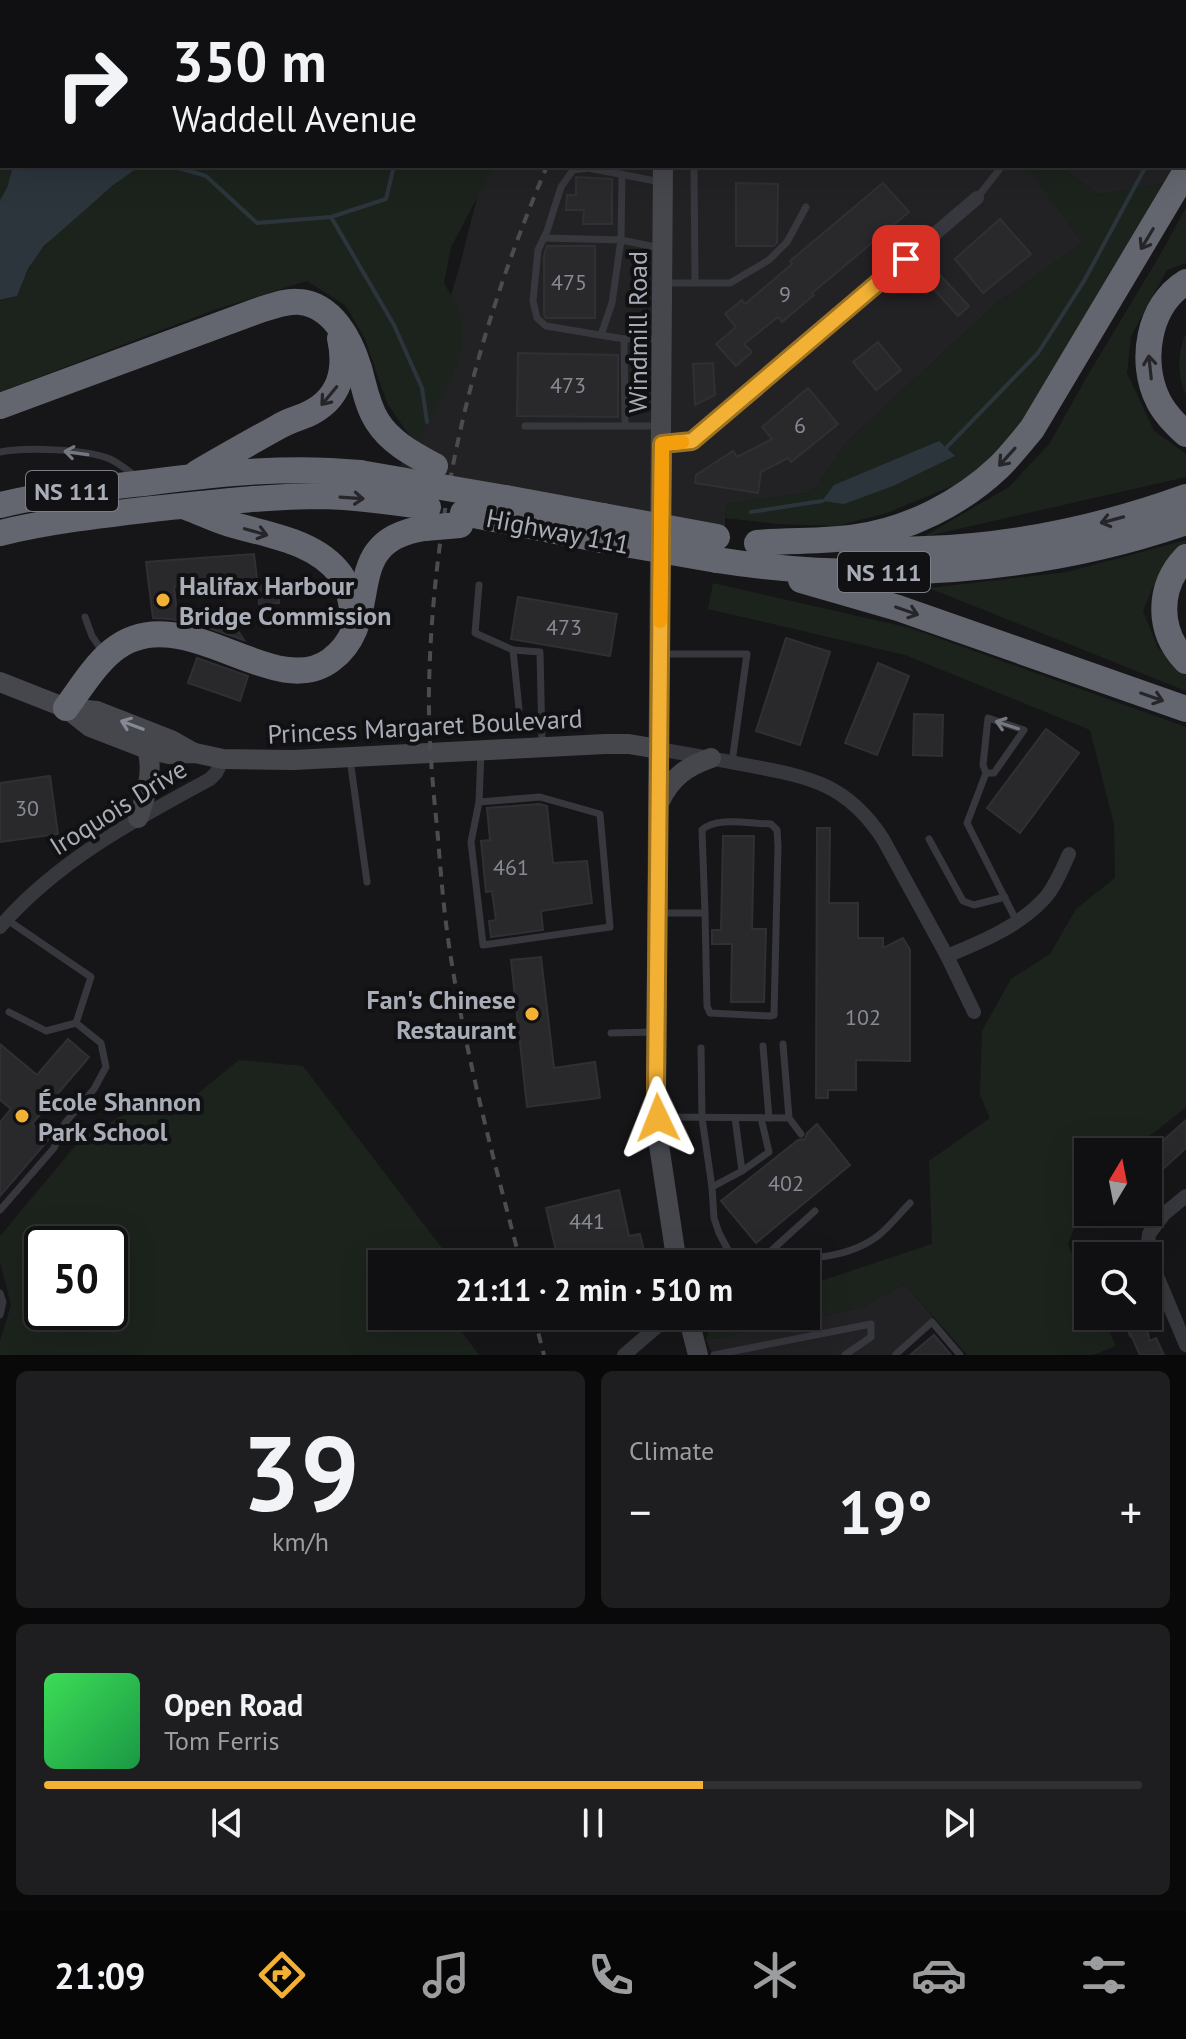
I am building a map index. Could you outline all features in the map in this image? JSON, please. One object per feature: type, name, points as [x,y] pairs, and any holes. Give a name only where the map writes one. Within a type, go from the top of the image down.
[{"type":"highway","points":[[754,554],[892,530],[932,513],[974,489],[1000,466],[1032,429],[1186,171]]},
{"type":"highway","points":[[1186,282],[1166,300],[1158,314],[1149,356],[1152,385],[1158,401],[1186,434]]},
{"type":"highway","points":[[0,406],[273,306],[303,302],[327,313],[337,323],[358,365],[371,410],[378,423],[401,447],[505,510]]},
{"type":"highway","points":[[189,477],[285,422],[308,414],[325,403],[336,389],[342,372],[343,355],[337,323]]},
{"type":"highway","name":"Highway 111","points":[[189,477],[305,469],[360,473],[505,510],[754,554],[826,571],[906,572],[1016,563],[1096,547],[1186,522]]},
{"type":"highway","name":"NS 111","points":[[0,505],[87,489],[189,477]]},
{"type":"highway","name":"Highway 111","points":[[174,506],[324,496],[351,497],[426,518],[462,519],[505,510]]},
{"type":"highway","name":"Highway 111","points":[[754,554],[927,549],[1039,537],[1148,511],[1186,497]]},
{"type":"highway","points":[[174,506],[305,547],[320,555],[341,575],[347,587],[355,628]]},
{"type":"highway","name":"NS 111","points":[[0,533],[54,521],[174,506]]},
{"type":"highway","points":[[66,708],[107,657],[126,642],[159,633],[179,636],[293,671],[320,667],[343,649],[355,628],[371,560],[379,548],[426,518]]},
{"type":"highway","points":[[754,554],[1186,709]]},
{"type":"highway","points":[[1186,557],[1168,583],[1164,616],[1170,638],[1186,661]]},
{"type":"main road","name":"Windmill Road","points":[[663,174],[657,1032],[661,1159],[675,1250]]},
{"type":"main road","name":"Princess Margaret Boulevard","points":[[0,682],[66,708],[97,711],[171,740],[195,753]]},
{"type":"main road","name":"Princess Margaret Boulevard","points":[[66,708],[90,727],[147,749],[223,759],[294,760],[629,744],[658,749]]},
{"type":"main road","points":[[138,818],[149,776],[147,749]]},
{"type":"main road","points":[[658,805],[665,789],[679,773],[688,767],[722,760]]},
{"type":"main road","points":[[692,1330],[698,1355]]},
{"type":"street","points":[[662,435],[692,441],[977,198]]},
{"type":"street","points":[[658,749],[800,775],[827,786],[852,802],[883,839],[974,1012]]},
{"type":"street","name":"Iroquois Drive","points":[[3,923],[79,855],[210,779],[223,759]]},
{"type":"street","points":[[947,956],[1017,922],[1046,898],[1069,854]]},
{"type":"street","points":[[1186,1196],[1164,1214],[1149,1234],[1147,1252],[1186,1345]]},
{"type":"street","points":[[624,1355],[653,1330]]},
{"type":"lane","points":[[663,174],[622,174],[588,168],[573,170],[561,187],[538,250],[533,301],[537,318],[546,326],[624,339],[663,339]]},
{"type":"lane","points":[[694,168],[695,283]]},
{"type":"lane","points":[[977,198],[1000,168]]},
{"type":"lane","points":[[601,335],[612,303],[621,240],[622,174]]},
{"type":"lane","points":[[663,283],[730,283],[769,260],[787,242],[806,207]]},
{"type":"lane","points":[[544,238],[621,240],[663,248]]},
{"type":"lane","points":[[624,339],[625,426]]},
{"type":"lane","points":[[525,426],[625,426],[662,435]]},
{"type":"lane","points":[[0,452],[28,449],[88,454],[109,459],[145,482]]},
{"type":"lane","points":[[479,585],[475,633],[513,650],[540,652],[542,747]]},
{"type":"lane","points":[[85,617],[92,636],[107,657]]},
{"type":"lane","points":[[513,650],[519,709]]},
{"type":"lane","points":[[660,654],[747,654],[722,760]]},
{"type":"lane","points":[[986,773],[994,773],[1024,730],[988,718],[983,765],[986,773],[967,823],[1017,922]]},
{"type":"lane","points":[[479,802],[540,797],[600,814],[610,927],[483,945],[471,842],[479,802],[481,750]]},
{"type":"lane","points":[[350,757],[367,882]]},
{"type":"lane","points":[[718,822],[771,824],[777,830],[778,846],[774,1015],[710,1013],[707,1006],[705,913],[702,830],[708,824],[718,822]]},
{"type":"lane","points":[[929,839],[963,901],[974,905],[1005,897]]},
{"type":"lane","points":[[658,913],[705,913]]},
{"type":"lane","points":[[3,923],[91,977],[76,1023]]},
{"type":"lane","points":[[9,1012],[46,1031],[76,1023]]},
{"type":"lane","points":[[0,1210],[54,1148],[65,1123],[94,1089],[106,1067],[101,1043],[76,1023]]},
{"type":"lane","points":[[611,1033],[657,1032]]},
{"type":"lane","points":[[783,1044],[789,1118],[801,1134]]},
{"type":"lane","points":[[712,1187],[769,1152],[763,1046]]},
{"type":"lane","points":[[701,1048],[702,1118],[714,1218],[728,1250]]},
{"type":"lane","points":[[658,1118],[789,1118]]},
{"type":"lane","points":[[735,1118],[742,1171]]},
{"type":"lane","points":[[820,1257],[856,1248],[879,1235],[910,1203]]},
{"type":"lane","points":[[772,1250],[815,1211]]},
{"type":"lane","points":[[0,1293],[3,1302],[0,1315]]},
{"type":"lane","points":[[895,1355],[932,1322],[960,1355]]},
{"type":"lane","points":[[714,1355],[871,1324],[871,1337],[845,1355]]},
{"type":"shaded area","points":[[0,168],[12,168],[7,189],[0,200]]},
{"type":"shaded area","points":[[12,168],[137,168],[44,246],[28,269],[17,296],[0,300],[0,200]]},
{"type":"shaded area","points":[[137,168],[493,168],[451,247],[444,283],[459,311],[463,328],[462,345],[442,397],[415,444],[387,403],[365,339],[346,306],[307,281],[214,310],[0,392],[0,301],[17,296],[33,262],[43,249],[98,198]]},
{"type":"shaded area","points":[[484,168],[1029,168],[1083,243],[996,304],[848,441],[817,486],[808,493],[727,504],[725,546],[395,484],[460,265]]},
{"type":"shaded area","points":[[1028,168],[1061,168],[1099,195],[1171,182],[1008,443],[962,482],[887,513],[837,526],[725,518],[727,504],[808,493],[817,486],[848,441],[996,304],[1083,243]]},
{"type":"shaded area","points":[[1061,168],[1172,168],[1171,182],[1099,195]]},
{"type":"shaded area","points":[[1186,208],[1186,263],[1167,270],[1131,336],[1127,373],[1154,431],[1186,454],[1186,477],[923,537],[1009,487],[1050,443]]},
{"type":"shaded area","points":[[1186,333],[1186,395],[1179,364]]},
{"type":"shaded area","points":[[939,441],[955,456],[893,486],[844,504],[822,501],[834,485]]},
{"type":"shaded area","points":[[1186,540],[1186,547],[1170,560],[1159,575],[1143,611],[1158,648],[1186,671],[1186,691],[929,588],[1067,572]]},
{"type":"shaded area","points":[[713,583],[910,628],[1186,727],[1186,1107],[1145,1138],[1074,1138],[1075,1226],[1068,1245],[1074,1258],[1074,1330],[1109,1330],[1116,1346],[1093,1355],[967,1355],[905,1284],[860,1308],[820,1316],[820,1281],[932,1244],[929,1161],[990,1118],[980,1095],[982,1031],[1011,979],[1050,954],[1076,909],[1115,878],[1114,824],[1090,730],[905,655],[708,609]]},
{"type":"shaded area","points":[[239,1060],[303,1066],[443,1250],[368,1250],[368,1330],[461,1330],[479,1355],[0,1355],[0,1341],[11,1305],[0,1261],[0,1236],[81,1139],[146,1102],[170,1116]]},
{"type":"shaded area","points":[[905,1284],[933,1317],[890,1355],[713,1355],[706,1340],[754,1330],[820,1330],[820,1316],[860,1308]]},
{"type":"shaded area","points":[[709,1330],[754,1330],[706,1340]]},
{"type":"building","points":[[576,177],[612,179],[612,224],[583,224],[584,210],[566,210],[567,195],[576,195]]},
{"type":"building","points":[[736,183],[778,184],[777,243],[773,246],[736,246]]},
{"type":"building","points":[[883,183],[909,212],[782,322],[778,317],[744,344],[752,352],[736,366],[716,344],[736,327],[725,314],[742,300],[745,304],[792,264],[790,261]]},
{"type":"building","points":[[1000,219],[1031,254],[983,293],[955,259]]},
{"type":"building","points":[[547,246],[595,246],[595,318],[546,318],[544,315],[544,256]]},
{"type":"building","points":[[940,275],[969,306],[958,316],[929,284]]},
{"type":"building","points":[[878,342],[901,370],[876,390],[853,362]]},
{"type":"building","points":[[518,353],[618,355],[618,417],[517,416]]},
{"type":"building","points":[[713,363],[715,395],[695,405],[693,364]]},
{"type":"building","points":[[808,388],[838,424],[791,462],[788,458],[761,472],[758,493],[695,483],[696,475],[733,451],[737,457],[772,439],[762,427]]},
{"type":"building","name":"Halifax Harbour Bridge Commission","points":[[254,554],[257,579],[174,587],[177,613],[214,625],[233,623],[244,640],[200,625],[153,618],[146,562]]},
{"type":"building","points":[[278,584],[279,603],[259,604],[258,585]]},
{"type":"building","points":[[518,597],[617,614],[610,656],[511,639]]},
{"type":"building","points":[[786,638],[830,652],[800,745],[756,731]]},
{"type":"building","points":[[197,658],[248,676],[240,701],[188,683]]},
{"type":"building","points":[[878,663],[909,676],[877,755],[845,743]]},
{"type":"building","points":[[914,714],[943,715],[942,756],[913,755]]},
{"type":"building","points":[[1046,729],[1079,753],[1020,833],[987,808]]},
{"type":"building","points":[[50,776],[58,834],[0,842],[0,783]]},
{"type":"building","points":[[547,806],[553,863],[587,861],[592,903],[541,911],[543,930],[491,937],[489,921],[496,920],[492,891],[486,892],[481,841],[490,840],[487,808]]},
{"type":"building","points":[[817,828],[830,828],[829,903],[858,903],[858,938],[883,938],[883,948],[903,938],[910,950],[910,1061],[856,1060],[856,1090],[828,1090],[828,1098],[816,1098]]},
{"type":"building","points":[[723,836],[754,836],[752,929],[766,929],[764,1002],[731,1002],[732,944],[712,944],[712,930],[721,930]]},
{"type":"building","points":[[541,957],[554,1068],[595,1062],[600,1098],[527,1107],[511,960]]},
{"type":"building","name":"École Shannon Park School","points":[[68,1039],[89,1057],[32,1124],[49,1139],[0,1196],[0,1122],[11,1109],[0,1100],[0,1044],[37,1075]]},
{"type":"building","points":[[1186,1120],[1186,1148],[1162,1170],[1162,1141]]},
{"type":"building","points":[[817,1124],[850,1165],[756,1243],[721,1201],[798,1140],[805,1139]]},
{"type":"building","points":[[619,1190],[629,1236],[640,1234],[644,1250],[556,1250],[546,1208]]},
{"type":"building","points":[[1128,1330],[1147,1330],[1150,1341],[1156,1338],[1164,1355],[1140,1355]]},
{"type":"building","points":[[934,1335],[951,1355],[910,1355]]},
{"type":"waterway","points":[[179,168],[206,176],[257,223],[331,217],[386,199],[394,168]]},
{"type":"waterway","points":[[946,448],[1038,353],[1084,281],[1145,168]]},
{"type":"waterway","points":[[331,217],[394,325],[422,388],[427,422]]},
{"type":"waterway","points":[[751,512],[822,501]]},
{"type":"railway","points":[[517,1250],[472,1070],[450,952],[433,782],[429,687],[439,552],[462,421],[499,293],[546,168]]},
{"type":"railway","points":[[538,1330],[544,1355]]},
{"type":"slow traffic","points":[[660,621],[662,444],[682,442]]},
{"type":"place","name":"Halifax Harbour Bridge Commission","points":[[163,600]]},
{"type":"place","name":"Fan's Chinese Restaurant","points":[[532,1014]]},
{"type":"place","name":"École Shannon Park School","points":[[22,1116]]},
{"type":"route","points":[[658,1118],[658,709],[662,444],[692,441],[906,259]]}]
